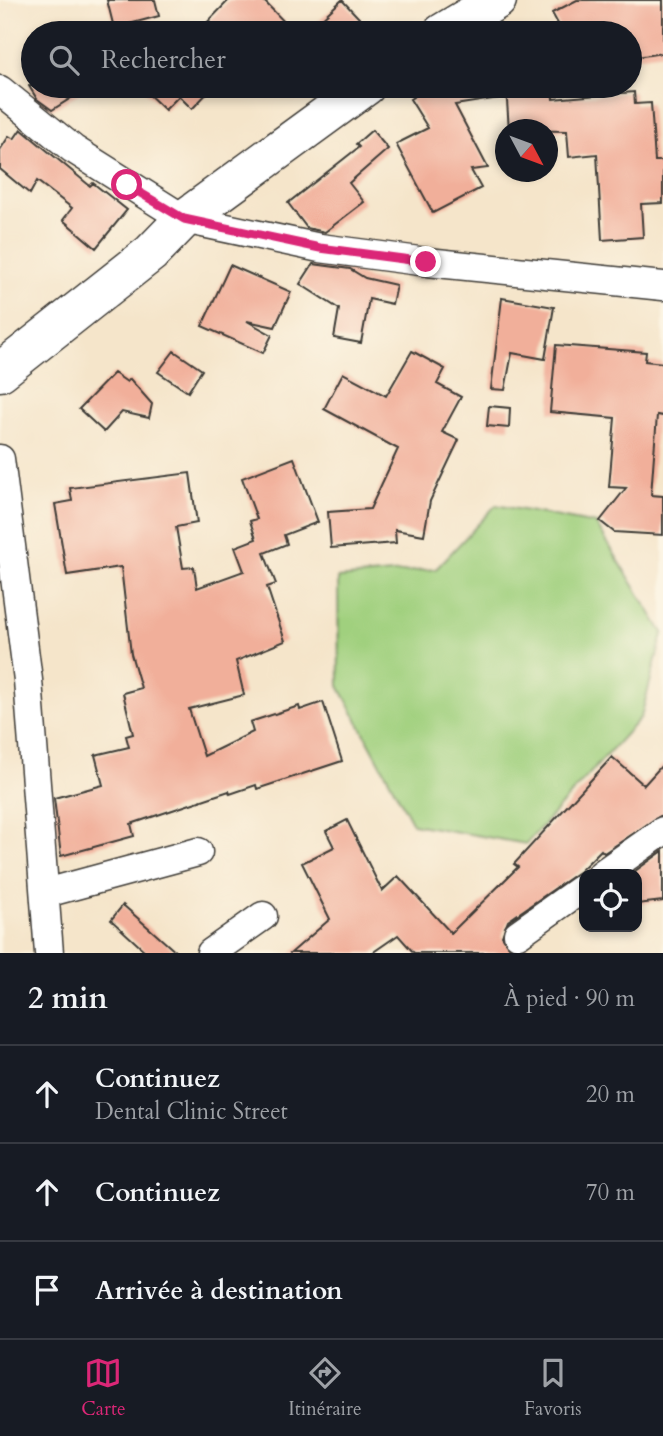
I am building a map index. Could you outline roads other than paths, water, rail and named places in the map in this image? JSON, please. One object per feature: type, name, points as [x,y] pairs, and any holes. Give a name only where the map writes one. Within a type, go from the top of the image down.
[{"type":"highway","points":[[462,21],[497,0]]},
{"type":"highway","points":[[0,372],[151,253],[184,219],[350,98]]},
{"type":"street","points":[[0,90],[74,149],[184,219],[320,248],[426,262],[663,286]]},
{"type":"street","points":[[0,459],[28,680],[49,953]]},
{"type":"street","points":[[609,869],[663,831]]},
{"type":"street","points":[[46,892],[198,852]]},
{"type":"street","points":[[518,934],[579,891]]},
{"type":"street","points":[[211,953],[263,916]]}]
